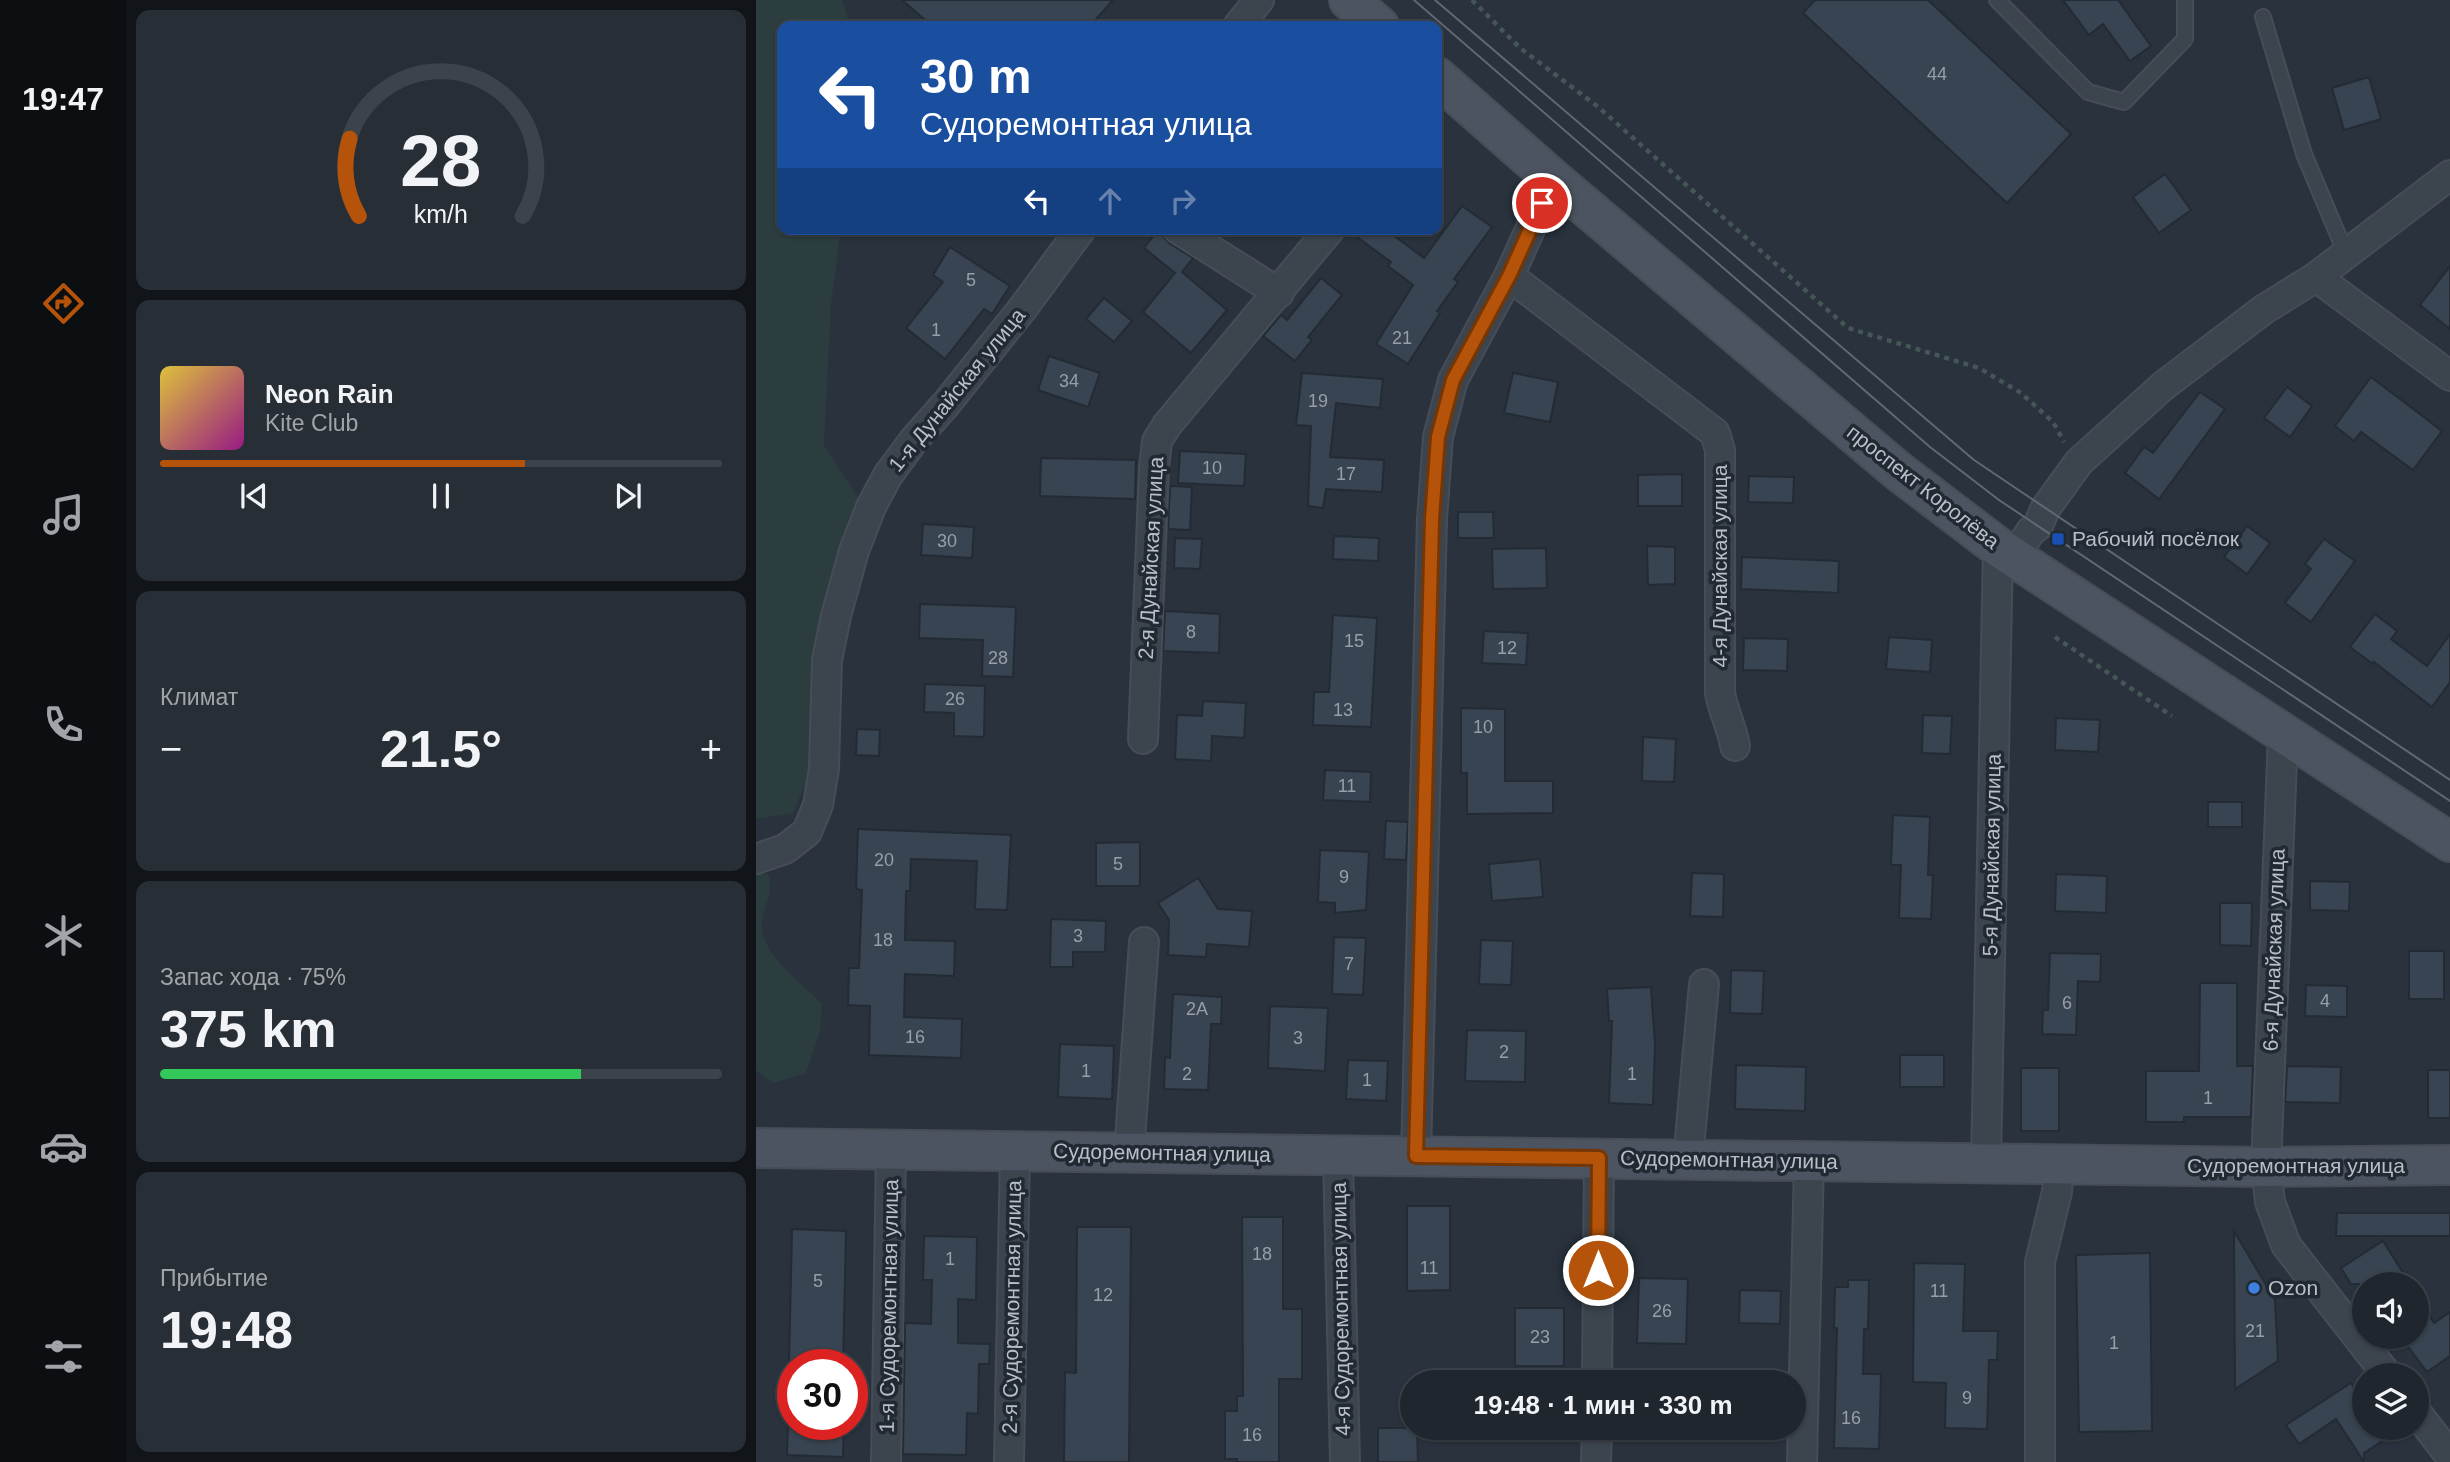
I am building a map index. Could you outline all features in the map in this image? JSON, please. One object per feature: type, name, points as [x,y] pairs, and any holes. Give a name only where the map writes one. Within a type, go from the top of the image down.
[{"type":"street","points":[[1242,21],[1259,0]]},
{"type":"street","points":[[1349,0],[1373,21]]},
{"type":"street","name":"проспект Королёва","points":[[1442,81],[1898,471],[2006,551],[2450,842]]},
{"type":"street","points":[[2006,551],[2038,526],[2045,509],[2079,462],[2163,386],[2263,310],[2316,277],[2450,175]]},
{"type":"street","points":[[1416,1156],[1432,519],[1438,437],[1453,380],[1509,276],[1553,178]]},
{"type":"street","name":"1-я Дунайская улица","points":[[756,859],[785,849],[807,832],[818,804],[824,769],[827,660],[854,551],[871,507],[888,475],[914,440],[1023,308],[1076,235]]},
{"type":"street","points":[[1187,235],[1279,293]]},
{"type":"street","name":"2-я Дунайская улица","points":[[1143,739],[1157,441],[1167,425],[1325,235]]},
{"type":"street","name":"4-я Дунайская улица","points":[[1509,276],[1715,433],[1720,450],[1720,693],[1735,746]]},
{"type":"street","points":[[2316,277],[2450,376]]},
{"type":"street","name":"5-я Дунайская улица","points":[[1986,1164],[2006,551]]},
{"type":"street","name":"6-я Дунайская улица","points":[[2283,734],[2266,1167],[2270,1202],[2286,1245],[2378,1363]]},
{"type":"street","points":[[1129,1153],[1144,942]]},
{"type":"street","points":[[1688,1160],[1704,984]]},
{"type":"street","name":"Судоремонтная улица","points":[[756,1148],[2059,1165],[2450,1165]]},
{"type":"street","name":"1-я Судоремонтная улица","points":[[886,1462],[891,1150]]},
{"type":"street","name":"2-я Судоремонтная улица","points":[[1009,1462],[1015,1152]]},
{"type":"street","name":"4-я Судоремонтная улица","points":[[1338,1155],[1345,1462]]},
{"type":"street","points":[[1597,1370],[1599,1158]]},
{"type":"street","points":[[1802,1462],[1810,1161]]},
{"type":"street","points":[[2040,1462],[2040,1262],[2057,1192],[2059,1165]]},
{"type":"street","points":[[2429,1428],[2450,1455]]},
{"type":"street","points":[[1596,1462],[1597,1440]]},
{"type":"lane","points":[[1997,0],[2088,92],[2124,102],[2185,39],[2185,0]]},
{"type":"lane","points":[[2263,17],[2304,154],[2346,254]]},
{"type":"path","points":[[1472,0],[1520,48],[1597,106],[1848,328],[1979,368],[2021,393],[2053,422],[2066,446],[2071,473]]},
{"type":"path","points":[[2055,637],[2172,716]]},
{"type":"shaded area","points":[[756,0],[842,0],[848,21],[777,21],[777,235],[840,235],[831,305],[824,445],[863,505],[824,727],[808,778],[793,813],[756,819]]},
{"type":"shaded area","points":[[756,870],[769,875],[770,883],[763,915],[764,938],[777,959],[822,1003],[820,1032],[806,1073],[774,1083],[756,1071]]},
{"type":"building","points":[[902,0],[1113,0],[1094,21],[926,21]]},
{"type":"building","points":[[1815,0],[1928,0],[2071,134],[2007,203],[1803,13]]},
{"type":"building","points":[[2063,0],[2118,0],[2151,46],[2130,61],[2103,24],[2089,35]]},
{"type":"building","points":[[2369,77],[2381,119],[2344,130],[2332,88]]},
{"type":"building","points":[[2165,174],[2191,210],[2159,233],[2133,197]]},
{"type":"building","points":[[1462,206],[1492,227],[1454,279],[1458,282],[1437,311],[1440,313],[1408,364],[1376,344],[1413,285],[1388,266],[1391,262],[1354,235],[1393,235],[1424,258]]},
{"type":"building","points":[[1154,235],[1163,235],[1169,243],[1193,258],[1182,272],[1227,310],[1191,353],[1143,312],[1175,273],[1144,248]]},
{"type":"building","points":[[950,247],[1010,286],[992,314],[984,309],[945,359],[906,328],[943,282],[933,275]]},
{"type":"building","points":[[2450,266],[2450,329],[2420,305]]},
{"type":"building","points":[[1321,278],[1342,295],[1308,337],[1312,340],[1295,361],[1263,336],[1281,315],[1287,320]]},
{"type":"building","points":[[1104,298],[1132,321],[1114,342],[1086,319]]},
{"type":"building","points":[[1049,356],[1100,373],[1088,407],[1038,390]]},
{"type":"building","points":[[1302,373],[1383,379],[1380,408],[1336,403],[1330,457],[1384,460],[1382,492],[1326,489],[1323,508],[1308,506],[1311,426],[1296,425]]},
{"type":"building","points":[[1513,373],[1558,382],[1550,422],[1504,413]]},
{"type":"building","points":[[2371,377],[2442,431],[2413,470],[2361,432],[2354,441],[2335,426]]},
{"type":"building","points":[[2287,387],[2312,406],[2290,437],[2264,418]]},
{"type":"building","points":[[2200,392],[2225,409],[2159,499],[2125,473],[2144,447],[2153,453]]},
{"type":"building","points":[[1180,451],[1246,454],[1244,486],[1178,483]]},
{"type":"building","points":[[1041,458],[1136,460],[1135,499],[1040,496]]},
{"type":"building","points":[[1682,474],[1682,506],[1638,506],[1638,475]]},
{"type":"building","points":[[1749,476],[1794,477],[1793,503],[1748,502]]},
{"type":"building","points":[[1170,486],[1192,487],[1190,530],[1168,529]]},
{"type":"building","points":[[1458,512],[1493,512],[1494,538],[1458,538]]},
{"type":"building","points":[[923,524],[974,527],[972,558],[921,555]]},
{"type":"building","points":[[2247,526],[2270,543],[2247,574],[2224,557]]},
{"type":"building","points":[[1334,536],[1379,538],[1378,561],[1333,559]]},
{"type":"building","points":[[1175,538],[1202,539],[1200,569],[1174,568]]},
{"type":"building","points":[[2324,539],[2355,561],[2311,622],[2285,603],[2311,569],[2305,564]]},
{"type":"building","points":[[1647,546],[1675,547],[1675,584],[1648,585]]},
{"type":"building","points":[[1546,548],[1547,588],[1493,589],[1492,549]]},
{"type":"building","points":[[1742,557],[1839,561],[1838,593],[1741,589]]},
{"type":"building","points":[[920,604],[1016,607],[1013,677],[982,676],[983,640],[919,638]]},
{"type":"building","points":[[1165,611],[1220,614],[1219,653],[1163,651]]},
{"type":"building","points":[[2375,614],[2397,631],[2391,639],[2427,666],[2450,634],[2450,682],[2432,707],[2350,647]]},
{"type":"building","points":[[1333,615],[1377,618],[1371,727],[1313,725],[1314,692],[1329,692]]},
{"type":"building","points":[[1484,631],[1528,633],[1526,665],[1482,663]]},
{"type":"building","points":[[1889,637],[1932,640],[1930,672],[1886,669]]},
{"type":"building","points":[[1744,638],[1788,639],[1787,671],[1743,670]]},
{"type":"building","points":[[925,684],[985,686],[984,737],[954,736],[954,713],[924,712]]},
{"type":"building","points":[[1203,701],[1246,703],[1244,738],[1212,736],[1211,761],[1175,759],[1177,715],[1202,716]]},
{"type":"building","points":[[1461,708],[1505,709],[1505,781],[1553,781],[1553,813],[1467,814],[1467,773],[1461,773]]},
{"type":"building","points":[[1923,715],[1952,716],[1950,754],[1922,753]]},
{"type":"building","points":[[2056,718],[2100,720],[2098,752],[2055,750]]},
{"type":"building","points":[[857,729],[880,730],[879,756],[856,755]]},
{"type":"building","points":[[1643,737],[1676,739],[1674,782],[1642,781]]},
{"type":"building","points":[[1325,770],[1371,772],[1370,802],[1323,800]]},
{"type":"building","points":[[2208,802],[2242,802],[2242,827],[2208,827]]},
{"type":"building","points":[[1893,815],[1930,817],[1928,875],[1933,875],[1931,919],[1899,918],[1901,865],[1891,865]]},
{"type":"building","points":[[1386,821],[1408,822],[1406,860],[1384,859]]},
{"type":"building","points":[[858,829],[1011,835],[1007,910],[975,909],[977,861],[911,859],[910,891],[906,891],[905,940],[955,941],[954,976],[905,974],[904,1017],[962,1019],[961,1058],[869,1055],[870,1006],[848,1005],[849,968],[859,968],[862,890],[856,889]]},
{"type":"building","points":[[1140,842],[1140,886],[1096,886],[1096,843]]},
{"type":"building","points":[[1320,850],[1369,852],[1366,910],[1335,913],[1335,903],[1318,902]]},
{"type":"building","points":[[1540,859],[1543,897],[1492,901],[1489,864]]},
{"type":"building","points":[[1692,873],[1724,874],[1723,917],[1690,916]]},
{"type":"building","points":[[2056,874],[2107,876],[2106,913],[2055,911]]},
{"type":"building","points":[[1198,878],[1218,909],[1252,911],[1249,947],[1207,944],[1206,957],[1168,955],[1169,920],[1158,903]]},
{"type":"building","points":[[2310,881],[2350,882],[2349,911],[2310,910]]},
{"type":"building","points":[[2220,903],[2252,903],[2251,946],[2220,945]]},
{"type":"building","points":[[1051,919],[1106,921],[1105,952],[1073,952],[1073,967],[1050,967]]},
{"type":"building","points":[[1334,937],[1366,938],[1363,995],[1332,994]]},
{"type":"building","points":[[1481,940],[1513,941],[1511,985],[1479,984]]},
{"type":"building","points":[[2409,951],[2444,951],[2444,999],[2409,999]]},
{"type":"building","points":[[2050,953],[2101,954],[2100,982],[2078,981],[2076,1035],[2042,1034],[2043,1010],[2048,1010]]},
{"type":"building","points":[[1731,970],[1764,971],[1762,1014],[1730,1013]]},
{"type":"building","points":[[2200,983],[2237,983],[2237,1066],[2253,1066],[2251,1117],[2184,1117],[2184,1122],[2146,1122],[2146,1071],[2199,1071]]},
{"type":"building","points":[[2306,985],[2347,986],[2347,1017],[2305,1016]]},
{"type":"building","points":[[1651,987],[1655,1045],[1653,1105],[1609,1103],[1612,1021],[1609,1021],[1607,989]]},
{"type":"building","points":[[1173,994],[1222,997],[1221,1024],[1211,1024],[1208,1090],[1164,1089],[1165,1057],[1170,1058]]},
{"type":"building","points":[[1270,1006],[1328,1008],[1325,1071],[1268,1068]]},
{"type":"building","points":[[1467,1030],[1526,1031],[1525,1082],[1465,1081]]},
{"type":"building","points":[[1060,1044],[1114,1046],[1112,1099],[1058,1097]]},
{"type":"building","points":[[1900,1055],[1944,1055],[1944,1087],[1900,1087]]},
{"type":"building","points":[[1348,1060],[1388,1061],[1386,1101],[1346,1099]]},
{"type":"building","points":[[1736,1065],[1806,1067],[1805,1111],[1735,1109]]},
{"type":"building","points":[[2287,1066],[2341,1067],[2340,1103],[2285,1102]]},
{"type":"building","points":[[2021,1068],[2059,1068],[2059,1131],[2021,1131]]},
{"type":"building","points":[[2428,1070],[2450,1070],[2450,1118],[2428,1118]]},
{"type":"building","points":[[1407,1206],[1450,1206],[1450,1290],[1407,1291]]},
{"type":"building","points":[[2337,1213],[2450,1213],[2450,1236],[2336,1236]]},
{"type":"building","points":[[1242,1217],[1283,1217],[1283,1309],[1302,1309],[1302,1379],[1279,1379],[1279,1462],[1237,1462],[1237,1459],[1225,1459],[1225,1411],[1237,1411],[1237,1396],[1243,1396]]},
{"type":"building","points":[[1077,1227],[1131,1227],[1129,1462],[1064,1462],[1065,1372],[1076,1373]]},
{"type":"building","points":[[792,1229],[846,1231],[843,1349],[789,1349]]},
{"type":"building","points":[[2234,1231],[2275,1300],[2278,1361],[2235,1389]]},
{"type":"building","points":[[924,1236],[977,1237],[976,1300],[958,1299],[958,1343],[990,1344],[989,1364],[979,1364],[978,1414],[967,1413],[966,1455],[903,1454],[905,1323],[931,1324],[932,1280],[923,1280]]},
{"type":"building","points":[[2383,1241],[2402,1272],[2352,1272],[2351,1284],[2341,1268]]},
{"type":"building","points":[[2150,1253],[2152,1431],[2079,1432],[2076,1255]]},
{"type":"building","points":[[1914,1263],[1965,1264],[1963,1331],[1998,1331],[1997,1360],[1989,1360],[1987,1429],[1945,1428],[1946,1383],[1913,1382]]},
{"type":"building","points":[[1639,1278],[1688,1279],[1686,1344],[1637,1343]]},
{"type":"building","points":[[1848,1280],[1869,1280],[1868,1329],[1864,1329],[1863,1374],[1881,1374],[1879,1449],[1834,1448],[1837,1328],[1834,1328],[1835,1287],[1848,1287]]},
{"type":"building","points":[[1740,1290],[1781,1291],[1780,1324],[1739,1323]]},
{"type":"building","points":[[1515,1308],[1564,1308],[1564,1366],[1515,1366]]},
{"type":"building","points":[[2450,1312],[2450,1356],[2429,1371],[2429,1363],[2420,1363],[2410,1349],[2429,1349],[2429,1315],[2434,1323]]},
{"type":"building","points":[[2351,1383],[2352,1440],[2384,1440],[2364,1453],[2364,1462],[2336,1419],[2299,1444],[2286,1425]]},
{"type":"building","points":[[1378,1428],[1400,1428],[1400,1440],[1417,1440],[1418,1462],[1378,1462]]},
{"type":"building","points":[[787,1440],[844,1440],[843,1457],[787,1455]]},
{"type":"tram line","points":[[1414,0],[1438,21]]},
{"type":"tram line","points":[[1435,0],[1974,460],[2450,780]]},
{"type":"tram line","points":[[1442,24],[1930,447],[1999,500],[2450,801]]},
{"type":"place","name":"Рабочий посёлок","points":[[2058,539]]},
{"type":"place","name":"Ozon","points":[[2254,1288]]},
{"type":"route","points":[[1542,203],[1509,276],[1453,380],[1438,437],[1432,519],[1416,1156],[1599,1158],[1598,1270]]}]
